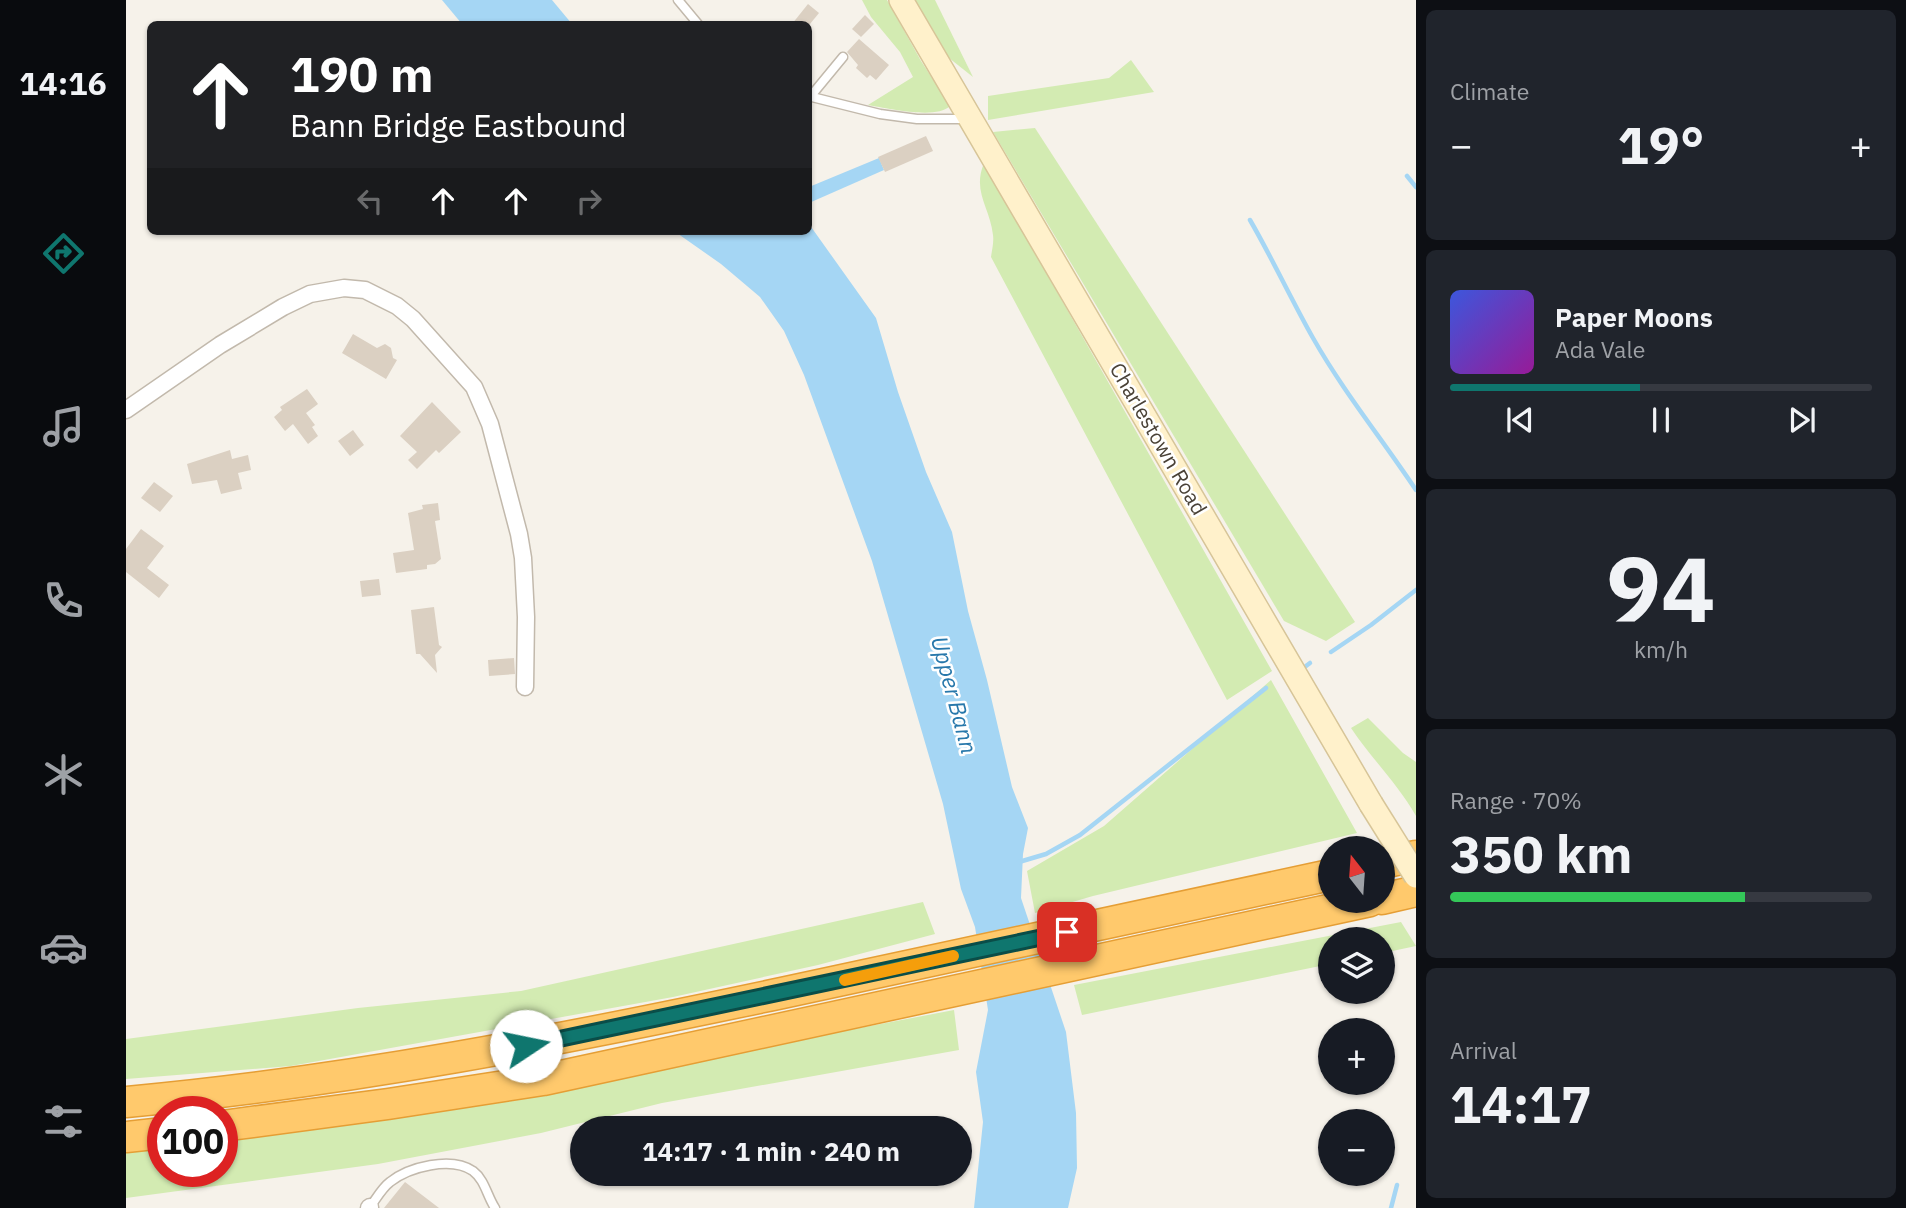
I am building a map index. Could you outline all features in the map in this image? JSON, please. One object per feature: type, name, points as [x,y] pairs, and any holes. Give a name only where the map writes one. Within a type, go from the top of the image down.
[{"type":"highway","points":[[1395,860],[1416,856]]},
{"type":"highway","points":[[126,1102],[252,1088],[471,1056],[608,1030],[1318,877]]},
{"type":"highway","points":[[1395,896],[1416,891]]},
{"type":"highway","points":[[238,1124],[543,1080],[1318,913]]},
{"type":"highway","points":[[126,1137],[147,1135]]},
{"type":"main road","name":"Charlestown Road","points":[[901,0],[1371,804],[1416,876]]},
{"type":"street","points":[[126,410],[220,345],[310,294],[344,288],[365,290],[397,306],[413,319],[469,381],[490,424],[523,558],[525,687]]},
{"type":"lane","points":[[678,0],[696,21]]},
{"type":"lane","points":[[812,93],[843,57]]},
{"type":"lane","points":[[812,97],[880,114],[917,119],[971,119]]},
{"type":"lane","points":[[370,1208],[389,1183],[404,1173],[438,1165],[456,1165],[472,1171],[483,1182],[495,1208]]},
{"type":"green space","points":[[862,0],[887,0],[950,106],[943,110],[923,113],[868,105],[913,77],[900,52],[871,17]]},
{"type":"green space","points":[[910,0],[935,0],[973,77],[944,54]]},
{"type":"green space","points":[[1131,60],[1154,92],[988,120],[988,96],[1109,78]]},
{"type":"green space","points":[[1035,128],[1355,622],[1326,641],[1284,621],[993,132]]},
{"type":"green space","points":[[984,163],[1272,671],[1227,700],[991,257],[993,235],[980,183]]},
{"type":"green space","points":[[1271,680],[1357,833],[1318,836],[1318,842],[1093,896],[1035,913],[1027,871],[1104,826]]},
{"type":"green space","points":[[1368,718],[1403,753],[1416,762],[1416,816],[1351,728]]},
{"type":"green space","points":[[923,902],[935,934],[818,965],[673,997],[291,1066],[126,1079],[126,1039],[358,1008],[521,991]]},
{"type":"green space","points":[[1401,922],[1416,946],[1395,950],[1395,927],[1375,927]]},
{"type":"green space","points":[[1318,938],[1318,966],[1082,1015],[1074,985]]},
{"type":"green space","points":[[954,1010],[959,1050],[662,1103],[610,1116],[570,1116],[570,1126],[378,1164],[238,1183],[238,1137],[461,1104]]},
{"type":"green space","points":[[147,1145],[147,1187],[208,1187],[126,1198],[126,1147]]},
{"type":"water","points":[[442,0],[552,0],[570,21],[460,21]]},
{"type":"water","points":[[879,158],[884,170],[812,202],[812,186]]},
{"type":"water","name":"Upper Bann","points":[[812,228],[876,318],[926,472],[952,532],[968,611],[1012,787],[1028,828],[1023,854],[1021,898],[1066,1032],[1076,1113],[1077,1168],[1068,1208],[974,1208],[983,1122],[976,1072],[988,1010],[975,927],[961,889],[943,804],[872,561],[804,375],[784,331],[760,297],[721,264],[680,235],[812,235]]},
{"type":"building","points":[[808,4],[819,13],[812,22],[794,21]]},
{"type":"building","points":[[865,15],[874,24],[861,37],[852,29]]},
{"type":"building","points":[[859,39],[889,65],[876,80],[870,75],[867,78],[856,68],[858,65],[847,52]]},
{"type":"building","points":[[926,136],[933,151],[885,172],[878,157]]},
{"type":"building","points":[[353,334],[377,348],[385,344],[391,348],[393,358],[397,360],[386,379],[342,353]]},
{"type":"building","points":[[307,389],[318,404],[306,413],[315,425],[312,427],[318,436],[308,444],[293,424],[285,431],[274,417],[282,410],[280,407]]},
{"type":"building","points":[[432,402],[461,432],[439,453],[436,450],[417,469],[408,460],[417,452],[400,436]]},
{"type":"building","points":[[353,430],[364,445],[350,456],[338,441]]},
{"type":"building","points":[[230,450],[232,459],[248,455],[251,470],[238,473],[242,489],[221,494],[217,480],[192,484],[187,464]]},
{"type":"building","points":[[154,482],[173,496],[160,512],[141,498]]},
{"type":"building","points":[[438,503],[440,520],[435,521],[441,559],[435,564],[427,565],[427,569],[396,573],[393,553],[414,550],[408,513],[423,509],[422,505]]},
{"type":"building","points":[[141,529],[164,546],[147,568],[169,585],[159,598],[126,572],[126,549]]},
{"type":"building","points":[[379,579],[381,595],[362,597],[360,581]]},
{"type":"building","points":[[434,607],[439,645],[442,647],[435,655],[437,673],[420,654],[416,654],[411,610]]},
{"type":"building","points":[[514,658],[515,674],[489,676],[488,660]]},
{"type":"building","points":[[405,1182],[439,1208],[384,1208]]},
{"type":"waterway","points":[[1407,176],[1416,187]]},
{"type":"waterway","points":[[1250,220],[1325,358],[1416,490]]},
{"type":"waterway","points":[[1331,652],[1416,590]]},
{"type":"waterway","points":[[1306,666],[1310,663]]},
{"type":"waterway","points":[[1019,862],[1046,854],[1080,835],[1266,688]]},
{"type":"waterway","points":[[1391,1208],[1397,1185]]},
{"type":"slow traffic","points":[[845,980],[953,956]]},
{"type":"route","points":[[526,1046],[1067,932]]}]
